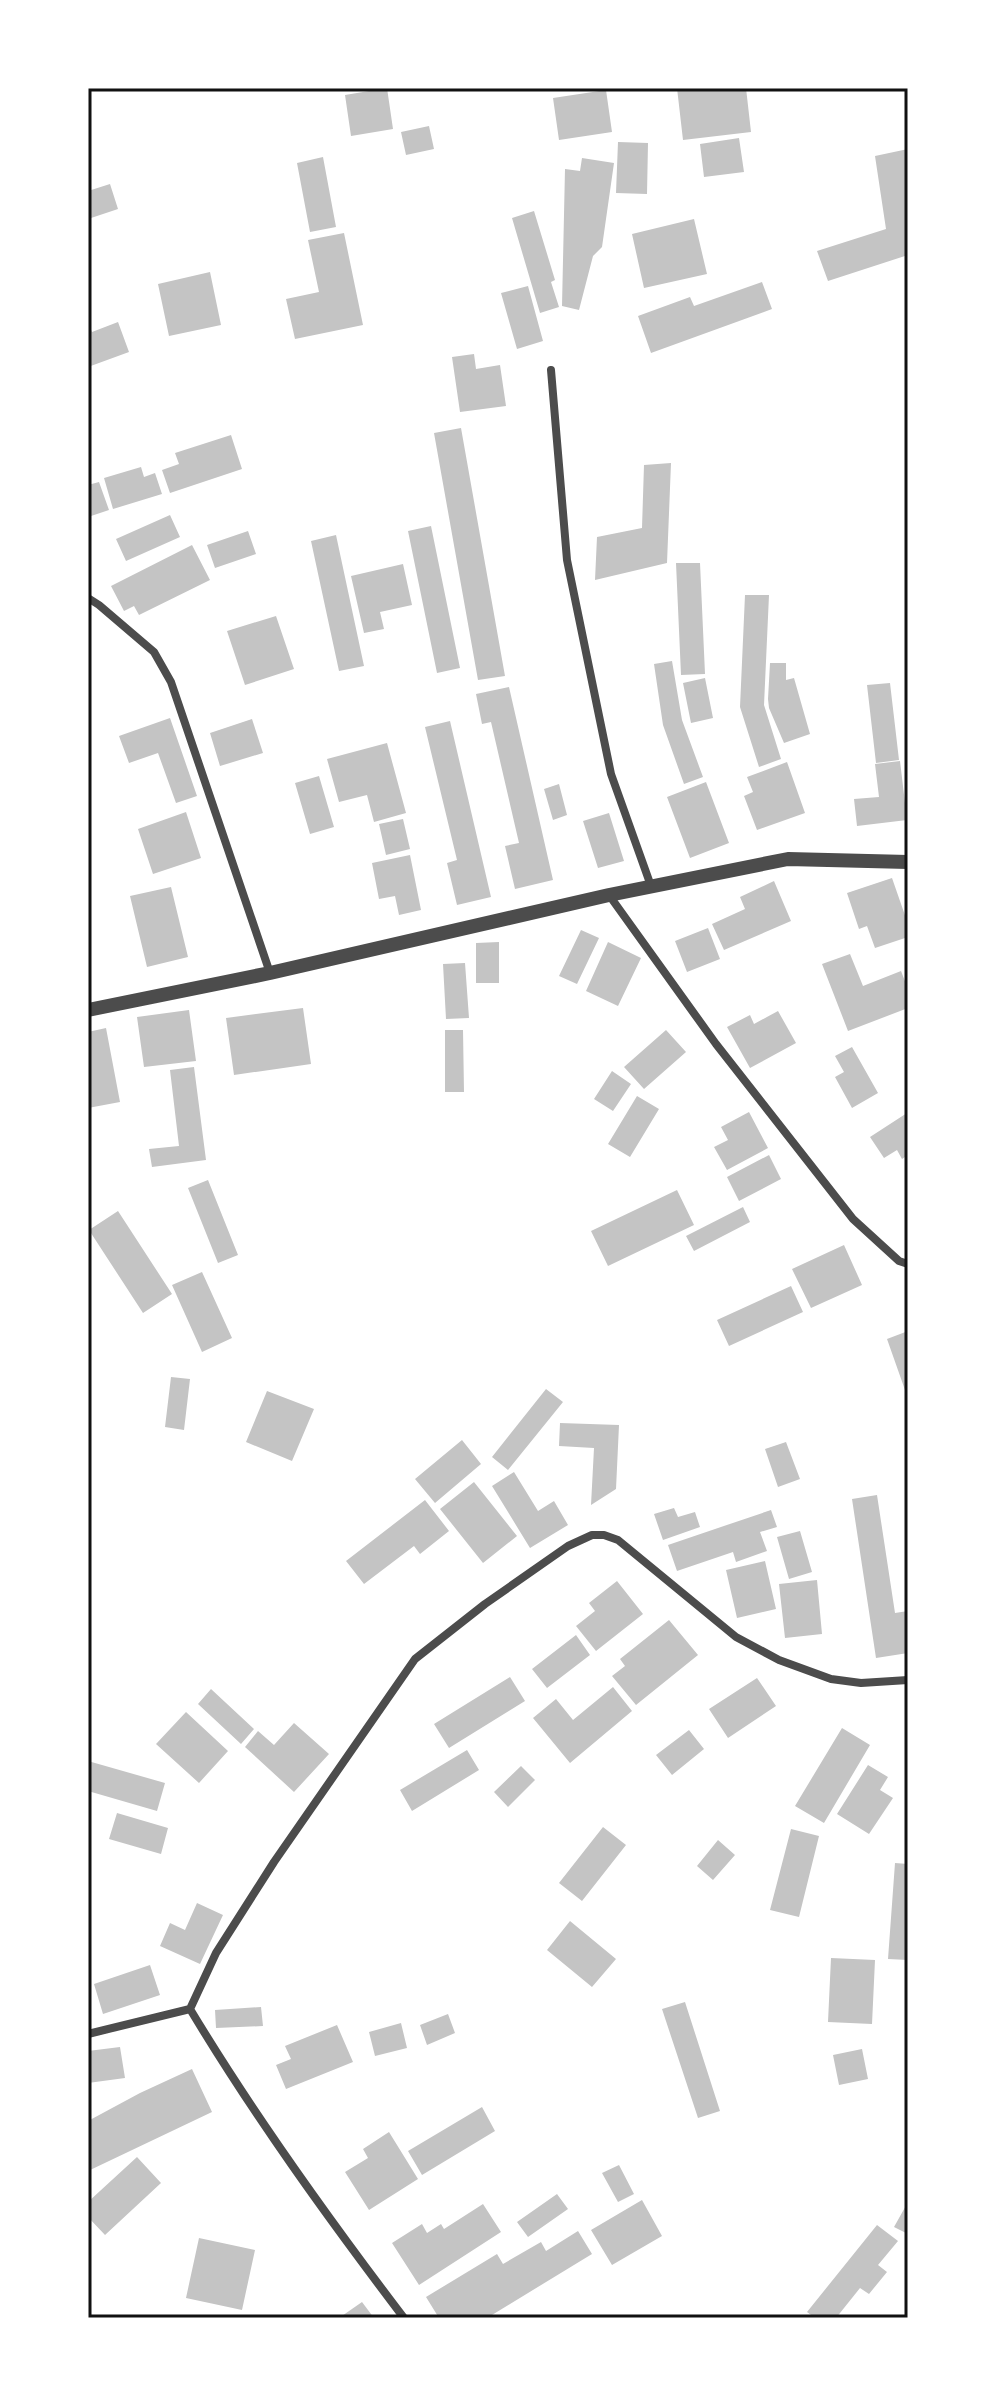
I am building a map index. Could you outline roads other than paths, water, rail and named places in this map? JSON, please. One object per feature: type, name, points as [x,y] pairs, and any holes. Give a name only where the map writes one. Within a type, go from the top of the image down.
[{"type":"street","points":[[551,370],[567,560],[611,774],[651,886]]},
{"type":"street","points":[[88,598],[154,652],[171,682],[270,973]]},
{"type":"street","points":[[88,1010],[270,973],[609,895],[788,859],[908,862]]},
{"type":"street","points":[[609,895],[716,1044],[853,1219],[899,1261],[908,1264]]},
{"type":"street","points":[[190,2009],[216,1953],[274,1862],[415,1659],[485,1604],[568,1546],[592,1535],[618,1540],[736,1637],[779,1660],[831,1679],[861,1683],[908,1680]]},
{"type":"street","points":[[88,2034],[190,2009]]},
{"type":"street","points":[[190,2009],[252,2110],[404,2318]]}]
